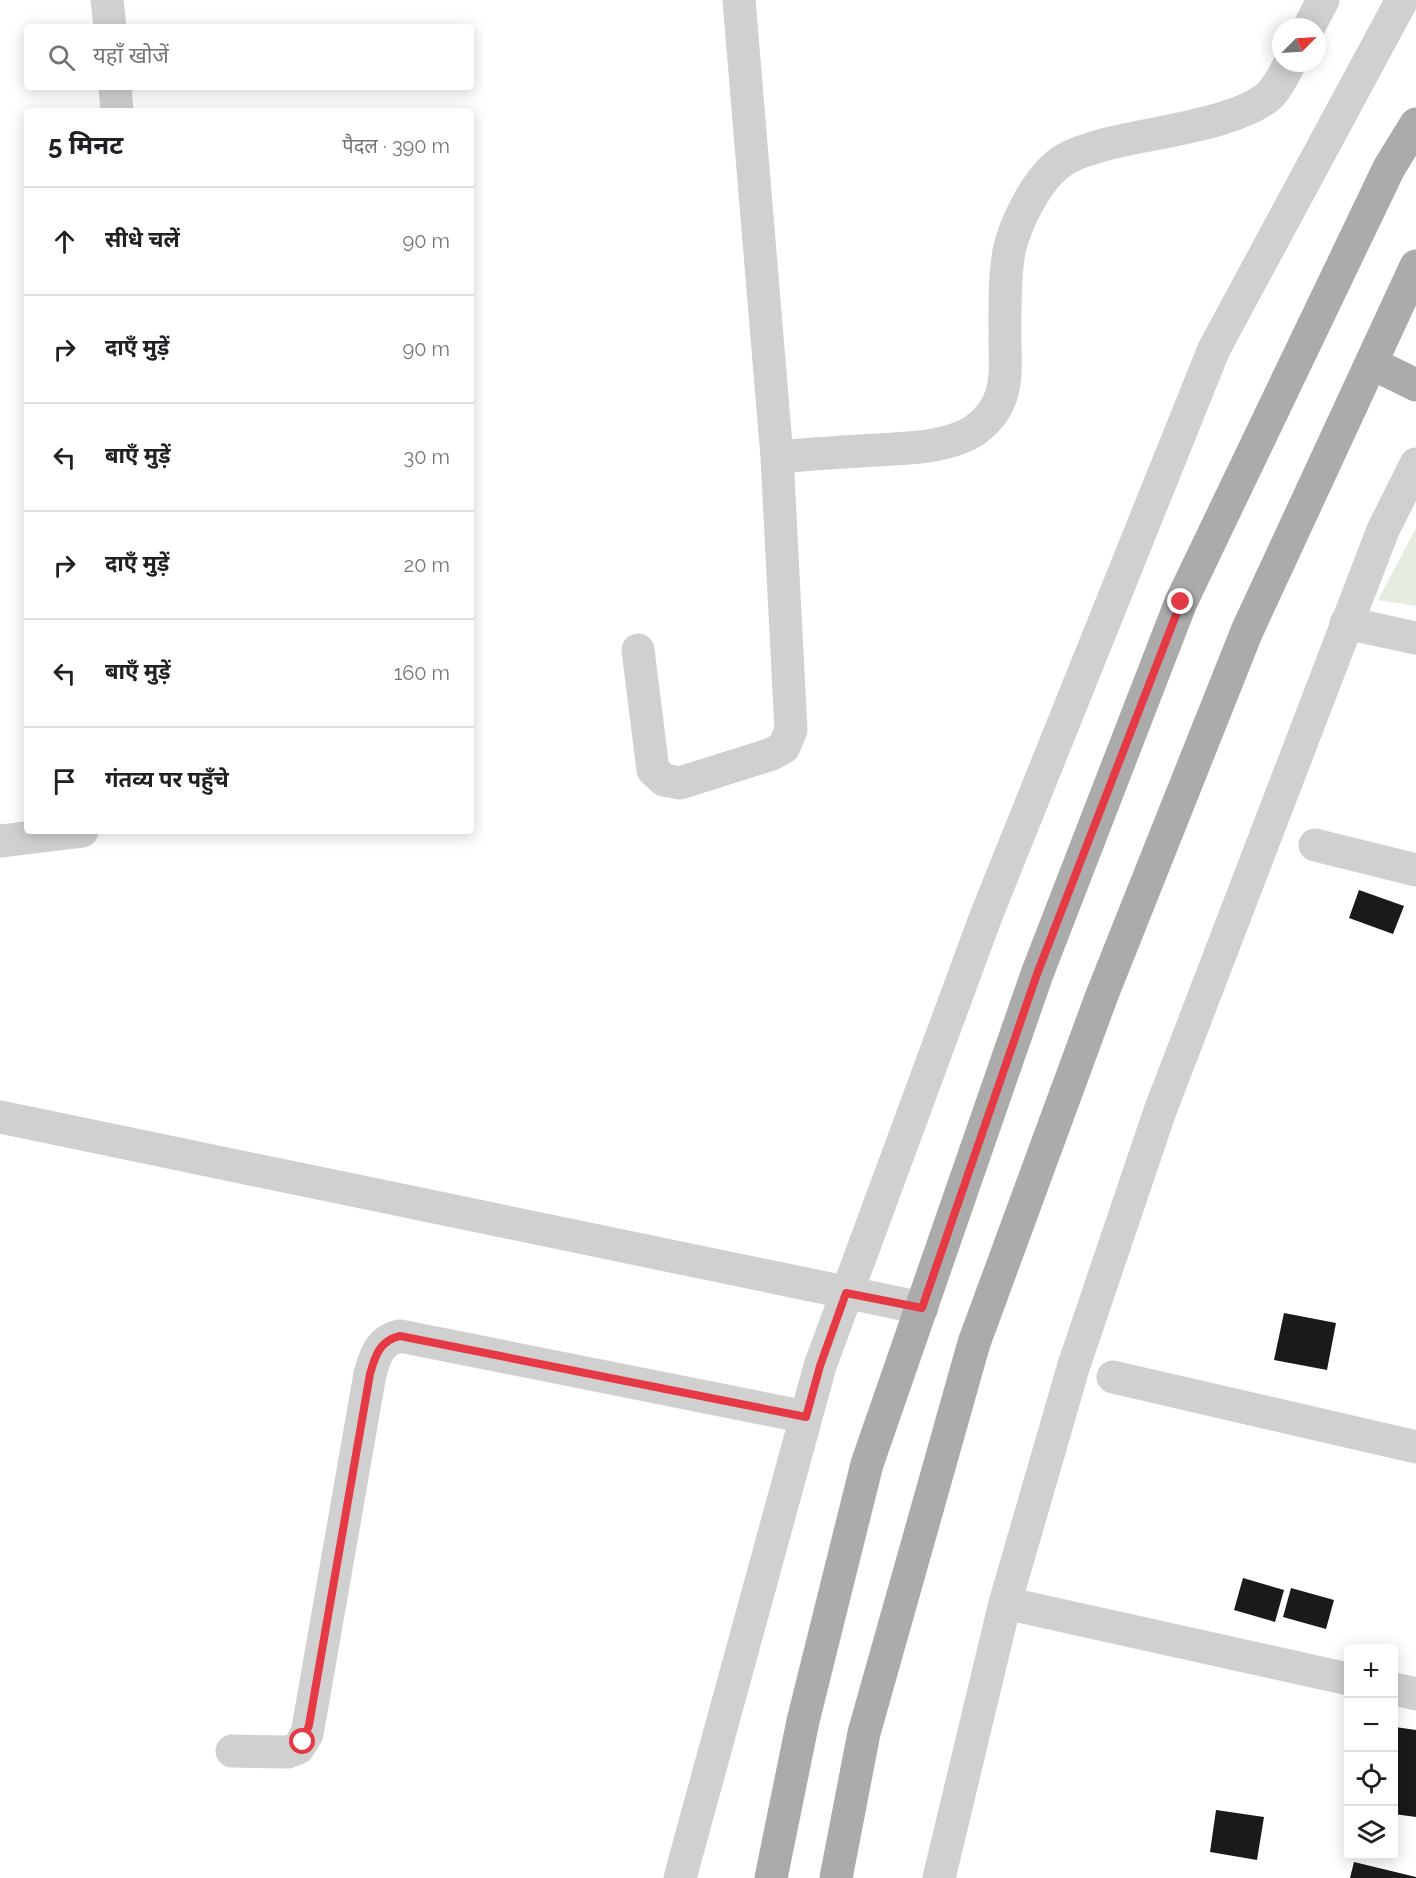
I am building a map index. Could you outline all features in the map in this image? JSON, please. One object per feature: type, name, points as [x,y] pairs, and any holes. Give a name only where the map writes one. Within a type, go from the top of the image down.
[{"type":"main road","points":[[771,1878],[803,1721],[867,1464],[1037,974],[1181,602],[1389,168],[1416,124]]},
{"type":"main road","points":[[836,1878],[864,1733],[974,1343],[1102,995],[1242,642],[1416,266]]},
{"type":"main road","points":[[1371,363],[1416,385]]},
{"type":"street","points":[[107,0],[110,24]]},
{"type":"street","points":[[638,650],[653,770],[664,780],[680,783],[772,754],[784,747],[791,730],[777,457],[739,0]]},
{"type":"street","points":[[1314,18],[1323,0]]},
{"type":"street","points":[[680,1878],[820,1366],[986,916],[1214,349],[1402,0]]},
{"type":"street","points":[[777,457],[930,446],[963,437],[979,428],[991,415],[1001,396],[1005,374],[1005,303],[1009,251],[1019,220],[1031,196],[1057,165],[1079,152],[1239,112],[1262,101],[1280,82],[1285,72]]},
{"type":"street","points":[[115,90],[117,108]]},
{"type":"street","points":[[939,1878],[1005,1604],[1074,1365],[1160,1111],[1346,623],[1383,530],[1416,464]]},
{"type":"street","points":[[1346,623],[1416,638]]},
{"type":"street","points":[[0,840],[55,834]]},
{"type":"street","points":[[1315,845],[1416,870]]},
{"type":"street","points":[[0,1117],[922,1308]]},
{"type":"street","points":[[232,1751],[288,1752],[298,1748],[307,1734],[370,1374],[376,1354],[385,1342],[400,1336],[806,1417]]},
{"type":"street","points":[[1113,1377],[1416,1447]]},
{"type":"street","points":[[1005,1604],[1344,1678]]},
{"type":"street","points":[[1398,1690],[1416,1694]]},
{"type":"shaded area","points":[[1416,528],[1416,606],[1378,600]]},
{"type":"building","points":[[1359,890],[1404,906],[1393,934],[1349,918]]},
{"type":"building","points":[[1284,1313],[1336,1323],[1327,1370],[1274,1360]]},
{"type":"building","points":[[1243,1578],[1284,1590],[1275,1622],[1234,1610]]},
{"type":"building","points":[[1291,1588],[1334,1600],[1326,1629],[1283,1617]]},
{"type":"building","points":[[1398,1727],[1416,1730],[1416,1817],[1398,1815]]},
{"type":"building","points":[[1216,1810],[1264,1817],[1257,1860],[1210,1852]]},
{"type":"building","points":[[1354,1862],[1416,1877],[1416,1878],[1350,1878]]},
{"type":"route","points":[[303,1742],[309,1725],[370,1374],[376,1354],[385,1342],[400,1336],[806,1417],[820,1366],[846,1293],[922,1308],[1037,974],[1181,602]]}]
